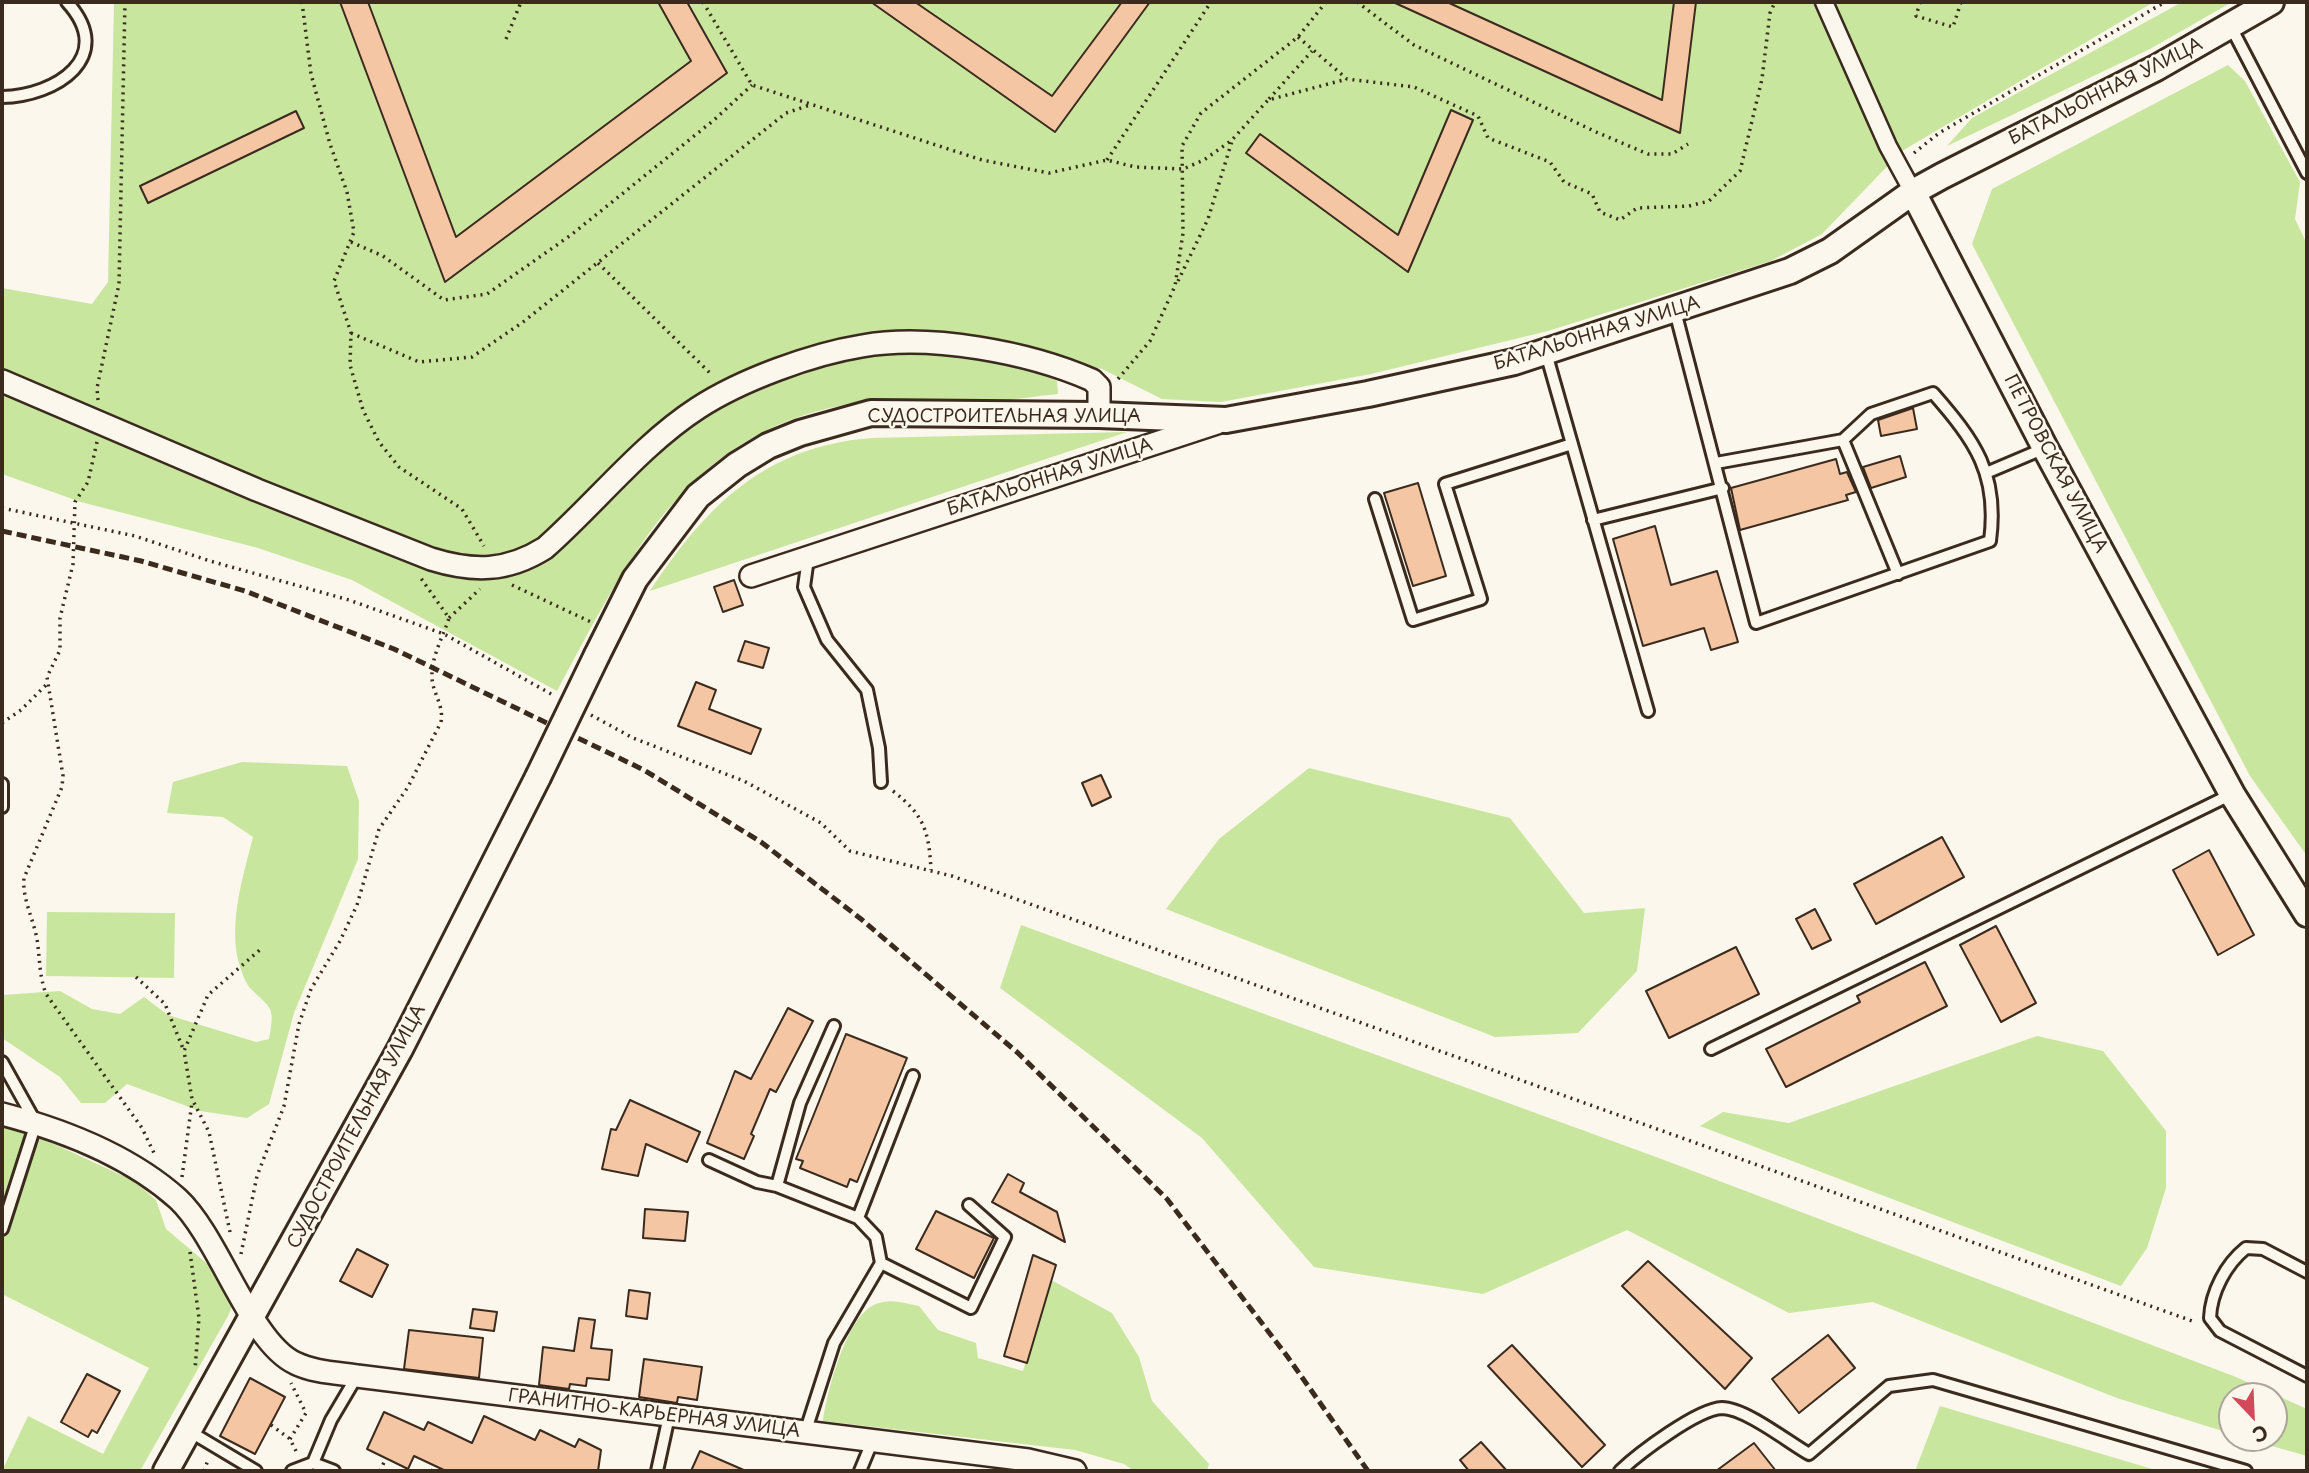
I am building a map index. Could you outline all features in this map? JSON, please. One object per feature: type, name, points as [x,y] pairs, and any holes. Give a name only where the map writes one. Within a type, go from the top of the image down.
[{"type":"street","name":"ПЕТРОВСКАЯ УЛИЦА","points":[[1824,2],[1898,166],[2045,448],[2232,794],[2307,914]]},
{"type":"street","name":"БАТАЛЬОННАЯ УЛИЦА","points":[[751,576],[1226,420],[1368,394],[1546,353],[1790,271],[1830,251],[1913,192],[2231,27],[2271,2]]},
{"type":"street","points":[[2,381],[100,425],[403,548],[453,566],[493,569],[529,559],[545,548],[657,440],[699,407],[729,392],[820,356],[864,345],[894,343],[975,349],[1024,358],[1083,376],[1099,387],[1098,415]]},
{"type":"street","name":"СУДОСТРОИТЕЛЬНАЯ УЛИЦА","points":[[166,1471],[406,1037],[635,579],[668,531],[698,496],[737,465],[768,446],[800,433],[871,413],[1098,415],[1226,420]]},
{"type":"street","points":[[2,1114],[36,1123],[131,1165],[179,1200]]},
{"type":"street","name":"ГРАНИТНО-КАРЬЕРНАЯ УЛИЦА","points":[[179,1200],[275,1348],[286,1357],[316,1370],[1028,1460],[1076,1471]]},
{"type":"lane","points":[[2,97],[26,96],[50,88],[74,71],[86,47],[84,27],[67,2]]},
{"type":"lane","points":[[2231,27],[2307,173]]},
{"type":"lane","points":[[1675,311],[1756,623],[1990,541],[1994,509],[1986,473],[1968,433],[1933,393],[1871,414],[1843,440],[1716,463]]},
{"type":"lane","points":[[1546,353],[1648,711]]},
{"type":"lane","points":[[1843,440],[1898,574]]},
{"type":"lane","points":[[1376,499],[1413,620],[1481,599],[1445,484],[1572,444]]},
{"type":"lane","points":[[1986,473],[2045,448]]},
{"type":"lane","points":[[1593,520],[1723,488]]},
{"type":"lane","points":[[808,558],[804,587],[827,640],[867,690],[878,748],[881,782]]},
{"type":"lane","points":[[2,784],[2,807]]},
{"type":"lane","points":[[1711,1049],[2232,794]]},
{"type":"lane","points":[[777,1186],[800,1103],[834,1026]]},
{"type":"lane","points":[[2,1062],[36,1123],[2,1229]]},
{"type":"lane","points":[[858,1218],[913,1076]]},
{"type":"lane","points":[[709,1160],[757,1182],[777,1186],[858,1218],[876,1237],[881,1263],[834,1343],[805,1433]]},
{"type":"lane","points":[[881,1263],[971,1308],[1005,1237],[969,1205]]},
{"type":"lane","points":[[2307,1272],[2263,1249],[2246,1248],[2233,1258],[2211,1301],[2210,1318],[2220,1331],[2307,1376]]},
{"type":"lane","points":[[334,1471],[302,1466],[357,1376]]},
{"type":"lane","points":[[1620,1471],[1693,1418],[1722,1408],[1747,1416],[1809,1454],[1889,1386],[1933,1380],[2246,1471]]},
{"type":"lane","points":[[657,1471],[669,1416]]},
{"type":"lane","points":[[189,1431],[256,1471]]},
{"type":"lane","points":[[860,1471],[872,1442]]},
{"type":"path","points":[[124,2],[119,284],[97,388],[100,425],[88,482],[75,502],[76,521],[68,594],[60,618],[60,650],[47,677],[64,776],[24,878],[23,889],[38,943],[39,976],[59,1015],[142,1128],[156,1156]]},
{"type":"path","points":[[238,1288],[240,1258],[257,1176],[284,1106],[299,1024],[311,989],[340,941],[357,905],[379,829],[408,787],[441,722],[443,711],[432,681],[436,655],[449,618],[475,594],[493,569],[484,546],[462,509],[399,467],[379,442],[363,410],[350,365],[351,333],[334,281],[354,232],[347,192],[330,145],[310,74],[302,2]]},
{"type":"path","points":[[506,38],[522,2]]},
{"type":"path","points":[[703,2],[752,85],[982,160],[1049,173],[1107,160],[1135,167],[1183,169],[1204,160],[1232,140],[1312,51]]},
{"type":"path","points":[[1107,160],[1211,2]]},
{"type":"path","points":[[1175,286],[1183,233],[1182,146],[1201,114],[1298,37],[1326,2]]},
{"type":"path","points":[[1357,2],[1414,45],[1596,132],[1648,154],[1672,154],[1688,144]]},
{"type":"path","points":[[1268,100],[1347,79],[1414,88],[1478,116],[1488,138],[1550,162],[1564,182],[1592,194],[1600,212],[1620,220],[1637,208],[1689,206],[1709,201],[1740,171],[1762,79],[1770,13],[1775,2]]},
{"type":"path","points":[[1920,2],[1916,16],[1953,27],[1961,2]]},
{"type":"path","points":[[1898,166],[1939,133],[2165,2]]},
{"type":"path","points":[[1298,37],[1347,79]]},
{"type":"path","points":[[351,242],[383,256],[444,300],[487,294],[570,235],[714,120],[752,85]]},
{"type":"path","points":[[351,333],[419,362],[472,357],[523,322],[786,113],[810,105]]},
{"type":"path","points":[[1099,387],[1114,383],[1150,341],[1208,219],[1232,140]]},
{"type":"path","points":[[598,263],[729,392]]},
{"type":"path","points":[[2,508],[76,521],[299,584],[444,634],[559,698]]},
{"type":"path","points":[[403,548],[449,618]]},
{"type":"path","points":[[511,584],[586,620]]},
{"type":"path","points":[[2,723],[21,710],[48,683]]},
{"type":"path","points":[[586,712],[633,738],[744,780],[821,823],[850,851],[930,870],[2220,1331]]},
{"type":"path","points":[[881,782],[913,807],[929,835],[930,870]]},
{"type":"path","points":[[184,1051],[208,995],[262,948]]},
{"type":"path","points":[[136,977],[165,1004],[184,1051],[192,1099],[179,1200]]},
{"type":"path","points":[[192,1099],[209,1132],[231,1235]]},
{"type":"path","points":[[187,1240],[199,1318],[194,1377]]},
{"type":"path","points":[[286,1357],[291,1385],[306,1413],[290,1439]]},
{"type":"path","points":[[271,1424],[290,1439],[302,1466]]},
{"type":"path","points":[[380,1471],[386,1458]]},
{"type":"path","points":[[204,1471],[207,1465]]},
{"type":"path","points":[[432,1471],[435,1466]]},
{"type":"green space","points":[[114,2],[871,2],[1055,131],[1150,2],[2154,2],[1902,151],[1822,234],[1771,261],[1548,331],[1371,374],[1221,402],[1162,399],[1102,369],[1020,348],[935,337],[726,383],[561,527],[518,555],[456,560],[60,403],[2,370],[2,288],[92,304],[108,282]]},
{"type":"green space","points":[[915,2],[1122,2],[1052,96]]},
{"type":"green space","points":[[2182,2],[2232,2],[2150,49],[1947,146],[1972,118]]},
{"type":"green space","points":[[2228,65],[2245,81],[2300,182],[2295,219],[2307,244],[2307,856],[2250,776],[1972,244],[1992,189]]},
{"type":"green space","points":[[903,350],[982,359],[1019,367],[1057,381],[1058,394],[984,402],[862,402],[802,416],[752,438],[709,468],[672,504],[640,546],[612,591],[557,691],[352,580],[258,548],[81,502],[2,474],[2,390],[430,565],[467,578],[496,578],[522,572],[547,559],[657,450],[723,402],[825,363],[872,353]]},
{"type":"green space","points":[[1127,432],[650,591],[693,532],[717,507],[742,486],[800,453],[834,443],[872,438]]},
{"type":"green space","points":[[242,762],[347,766],[359,801],[358,859],[294,1013],[269,1104],[247,1118],[200,1111],[127,1084],[105,1103],[81,1103],[60,1077],[2,1038],[2,995],[60,991],[92,1009],[120,1014],[144,997],[168,1015],[256,1042],[269,1039],[272,1020],[270,1009],[246,981],[236,949],[237,906],[253,837],[223,817],[167,813],[173,782]]},
{"type":"green space","points":[[1309,768],[1510,818],[1584,913],[1645,908],[1637,971],[1578,1033],[1495,1037],[1166,909],[1219,839]]},
{"type":"green space","points":[[47,912],[175,913],[174,978],[46,976]]},
{"type":"green space","points":[[1021,925],[1656,1157],[2247,1382],[2218,1382],[2218,1430],[2117,1398],[1873,1302],[1789,1313],[1627,1230],[1483,1294],[1314,1267],[1202,1138],[1000,988]]},
{"type":"green space","points":[[2037,1036],[2103,1051],[2166,1131],[2166,1188],[2147,1248],[2121,1286],[1700,1126],[1723,1112],[1789,1123]]},
{"type":"green space","points":[[2,1126],[39,1137],[134,1181],[156,1200],[166,1229],[217,1272],[227,1288],[232,1306],[228,1316],[140,1471],[2,1471],[28,1416],[103,1454],[149,1368],[2,1294]]},
{"type":"green space","points":[[1051,1280],[1112,1313],[1139,1357],[1152,1401],[1209,1464],[1207,1471],[1134,1471],[1124,1464],[1075,1450],[823,1421],[840,1355],[856,1322],[876,1304],[892,1301],[919,1306],[938,1330],[976,1343],[978,1358],[1023,1371]]},
{"type":"green space","points":[[2288,1400],[2307,1409],[2307,1456],[2288,1451]]},
{"type":"green space","points":[[1940,1406],[2159,1471],[1915,1471]]},
{"type":"building","points":[[340,2],[368,2],[456,237],[691,61],[658,2],[687,2],[727,73],[445,282]]},
{"type":"building","points":[[871,2],[915,2],[1052,96],[1122,2],[1150,2],[1055,132]]},
{"type":"building","points":[[1393,2],[1447,2],[1662,100],[1674,2],[1696,2],[1680,133]]},
{"type":"building","points":[[1451,110],[1473,120],[1408,272],[1246,153],[1260,134],[1398,235]]},
{"type":"building","points":[[296,111],[304,128],[148,203],[140,186]]},
{"type":"building","points":[[1913,408],[1917,429],[1881,436],[1878,420]]},
{"type":"building","points":[[1900,456],[1906,477],[1871,488],[1863,467]]},
{"type":"building","points":[[1836,459],[1840,474],[1847,472],[1856,492],[1846,495],[1848,500],[1740,530],[1731,488]]},
{"type":"building","points":[[1418,483],[1446,576],[1413,586],[1384,493]]},
{"type":"building","points":[[1655,526],[1671,585],[1717,571],[1738,642],[1711,650],[1704,628],[1643,646],[1613,539]]},
{"type":"building","points":[[734,580],[743,605],[723,612],[714,587]]},
{"type":"building","points":[[745,641],[769,648],[763,668],[738,661]]},
{"type":"building","points":[[696,682],[716,690],[709,709],[761,729],[751,754],[678,726]]},
{"type":"building","points":[[1101,775],[1111,797],[1092,806],[1082,783]]},
{"type":"building","points":[[1942,837],[1964,877],[1876,924],[1854,884]]},
{"type":"building","points":[[2209,850],[2254,935],[2218,955],[2173,870]]},
{"type":"building","points":[[1815,909],[1831,940],[1812,949],[1796,919]]},
{"type":"building","points":[[1996,926],[2036,1003],[2001,1022],[1960,945]]},
{"type":"building","points":[[1736,947],[1759,994],[1669,1038],[1646,991]]},
{"type":"building","points":[[1925,962],[1947,1006],[1786,1087],[1766,1049],[1860,1002],[1857,996]]},
{"type":"building","points":[[788,1008],[813,1021],[776,1092],[770,1089],[751,1134],[754,1136],[744,1159],[707,1143],[735,1071],[751,1079]]},
{"type":"building","points":[[846,1034],[907,1058],[857,1182],[850,1179],[847,1187],[800,1168],[803,1161],[796,1159]]},
{"type":"building","points":[[630,1100],[700,1132],[687,1162],[646,1144],[638,1176],[602,1169],[611,1129],[616,1130]]},
{"type":"building","points":[[1008,1174],[1024,1183],[1020,1192],[1057,1212],[1065,1242],[992,1202]]},
{"type":"building","points":[[645,1209],[688,1212],[685,1241],[643,1238]]},
{"type":"building","points":[[936,1211],[994,1238],[974,1278],[916,1249]]},
{"type":"building","points":[[357,1249],[388,1265],[372,1297],[340,1281]]},
{"type":"building","points":[[1033,1255],[1056,1265],[1027,1363],[1004,1356]]},
{"type":"building","points":[[1648,1261],[1752,1358],[1725,1389],[1622,1286]]},
{"type":"building","points":[[629,1290],[650,1293],[647,1319],[626,1316]]},
{"type":"building","points":[[473,1309],[497,1312],[494,1331],[470,1328]]},
{"type":"building","points":[[579,1318],[595,1320],[591,1348],[612,1350],[609,1380],[587,1378],[586,1386],[570,1384],[569,1389],[539,1385],[543,1347],[574,1351]]},
{"type":"building","points":[[409,1330],[483,1338],[479,1378],[404,1369]]},
{"type":"building","points":[[1828,1335],[1855,1368],[1799,1413],[1772,1379]]},
{"type":"building","points":[[1512,1345],[1605,1445],[1582,1467],[1488,1366]]},
{"type":"building","points":[[644,1359],[702,1367],[697,1400],[678,1397],[677,1403],[639,1397]]},
{"type":"building","points":[[87,1374],[120,1391],[97,1433],[92,1430],[88,1437],[61,1422]]},
{"type":"building","points":[[250,1378],[285,1397],[255,1454],[220,1436]]},
{"type":"building","points":[[384,1412],[424,1430],[428,1422],[472,1443],[484,1416],[535,1440],[540,1430],[575,1447],[579,1439],[601,1450],[598,1471],[446,1471],[414,1456],[408,1469],[367,1449]]},
{"type":"building","points":[[1481,1442],[1507,1471],[1469,1471],[1460,1460]]},
{"type":"building","points":[[1754,1443],[1776,1471],[1716,1471]]},
{"type":"building","points":[[700,1451],[746,1471],[691,1471]]},
{"type":"railway","points":[[2,531],[141,561],[245,591],[394,649],[644,770],[761,842],[861,919],[1018,1053],[1167,1199],[1287,1356],[1368,1471]]}]
